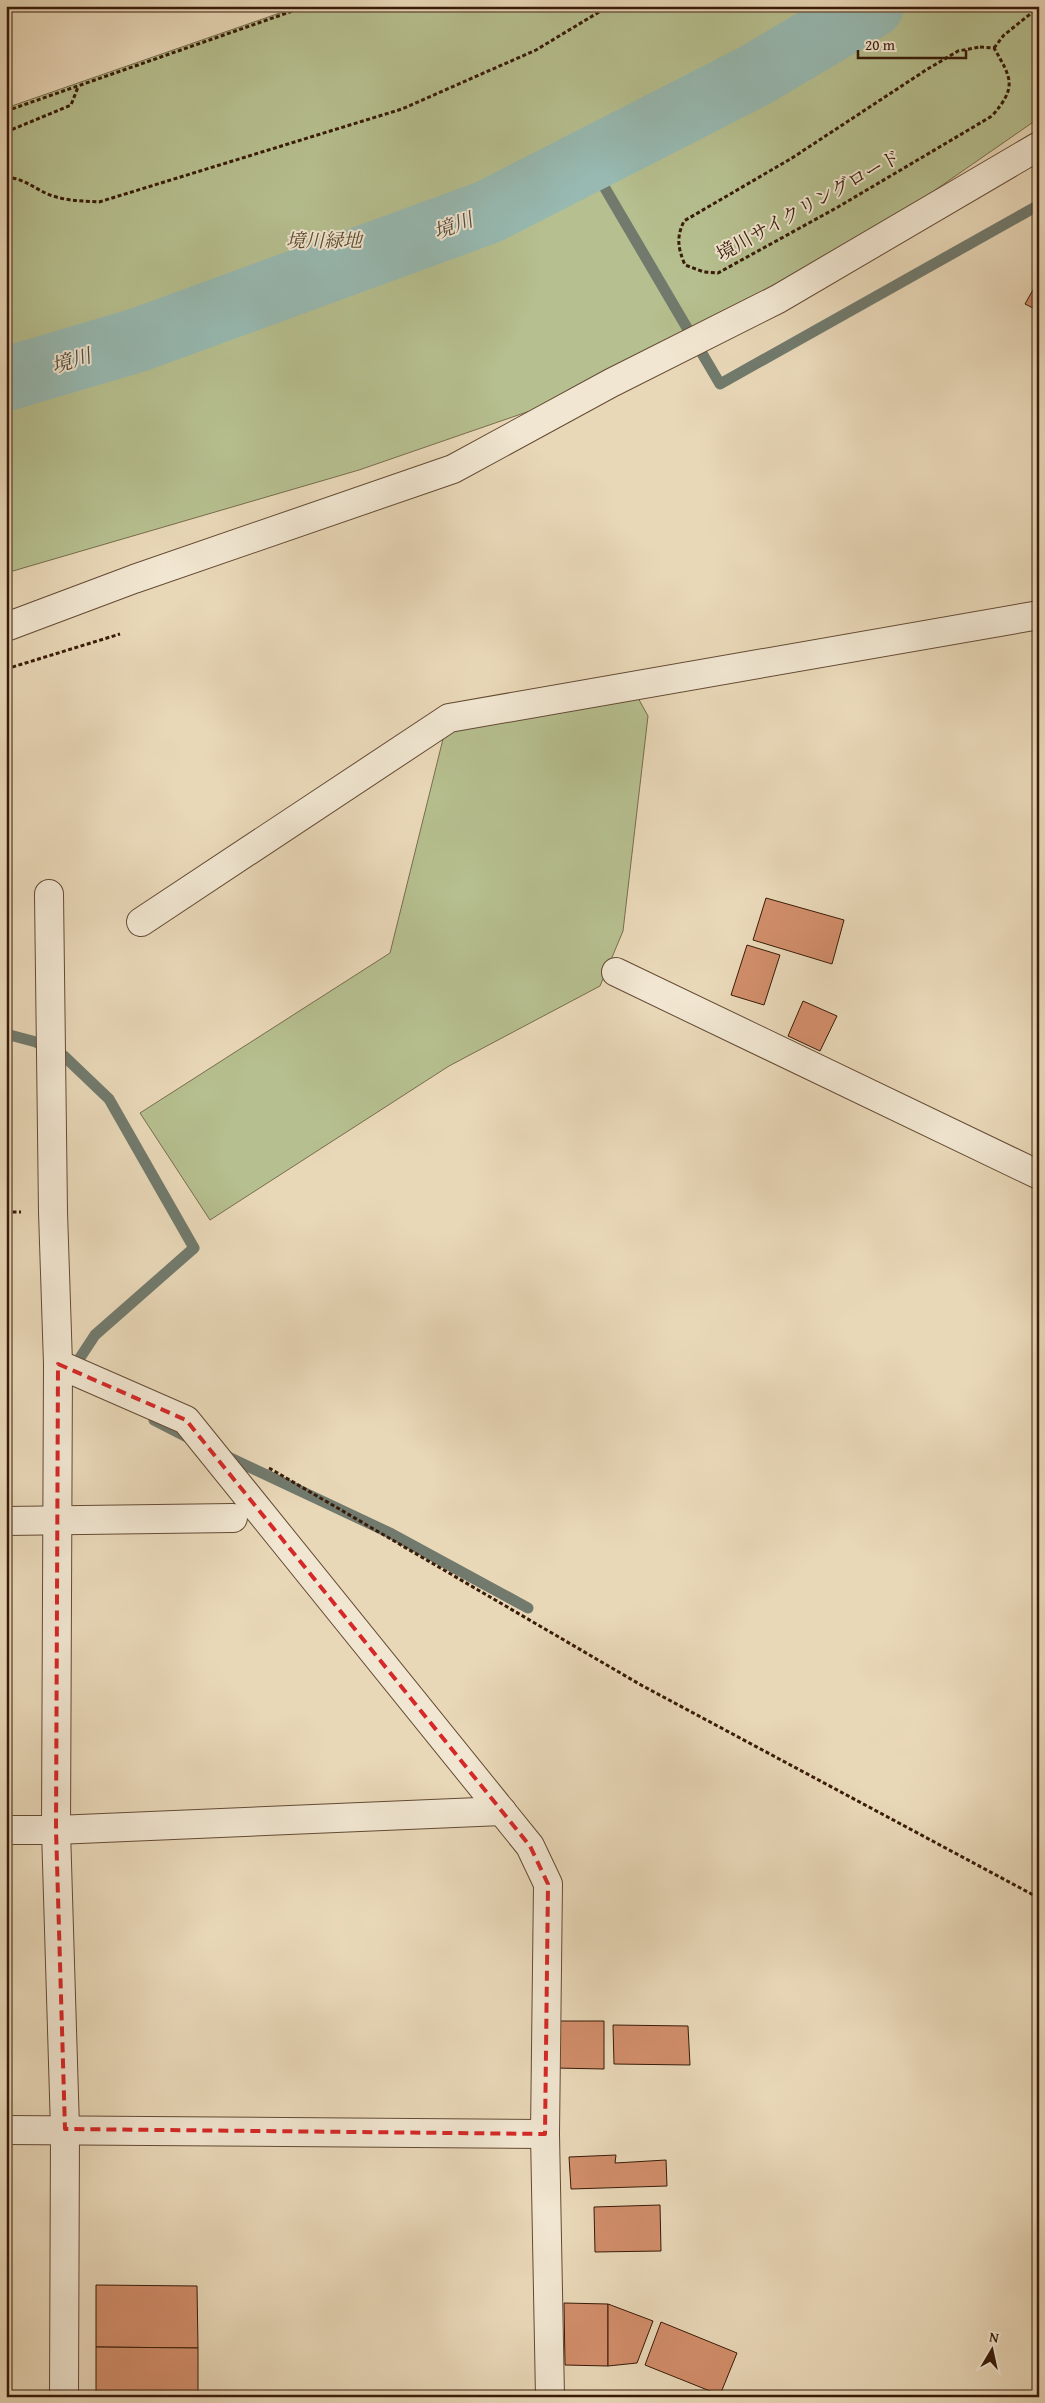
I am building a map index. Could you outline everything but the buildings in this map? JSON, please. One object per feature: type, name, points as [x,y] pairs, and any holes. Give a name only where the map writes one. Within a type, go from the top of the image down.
[{"type":"street","points":[[6,628],[134,579],[453,469],[611,383],[778,299],[1039,146]]},
{"type":"street","points":[[141,922],[449,718],[1039,615]]},
{"type":"street","points":[[49,894],[53,1192],[58,1364],[56,1830],[65,2129],[64,2397]]},
{"type":"street","points":[[616,972],[1039,1175]]},
{"type":"street","points":[[58,1364],[186,1420],[530,1846],[548,1884],[545,2134],[550,2397]]},
{"type":"street","points":[[6,1521],[233,1518]]},
{"type":"street","points":[[6,1830],[56,1830],[502,1811]]},
{"type":"street","points":[[6,2130],[545,2134]]},
{"type":"path","points":[[6,112],[307,6]]},
{"type":"path","points":[[6,177],[20,178],[51,196],[75,201],[99,202],[402,109],[536,50],[609,6]]},
{"type":"path","points":[[994,48],[1004,35],[1039,7]]},
{"type":"path","name":"境川サイクリングロード","points":[[980,46],[994,48],[1008,72],[1010,89],[1002,105],[992,116],[838,207],[718,273],[704,272],[685,265],[679,252],[678,240],[684,221],[694,213],[792,158],[958,51],[980,46]]},
{"type":"path","points":[[6,132],[71,105],[78,87]]},
{"type":"path","points":[[6,669],[120,634]]},
{"type":"path","points":[[263,1465],[641,1685],[1039,1898]]},
{"type":"highlighted area","points":[[58,1364],[186,1420],[530,1846],[548,1884],[545,2134],[65,2129],[56,1830]]},
{"type":"green space","name":"境川緑地","points":[[300,6],[1039,6],[1039,118],[778,299],[611,383],[359,470],[6,573],[6,108]]},
{"type":"green space","points":[[637,696],[648,716],[623,931],[600,986],[449,1066],[210,1220],[140,1113],[390,953],[443,739],[465,724]]},
{"type":"waterway","name":"境川","points":[[6,379],[138,340],[488,212],[754,76],[872,6]]},
{"type":"waterway","points":[[589,161],[720,384],[1039,205]]},
{"type":"waterway","points":[[6,1034],[36,1042],[64,1056],[109,1099],[194,1248],[95,1335],[72,1370]]},
{"type":"waterway","points":[[154,1420],[191,1439]]},
{"type":"waterway","points":[[224,1455],[392,1534],[528,1608]]}]
